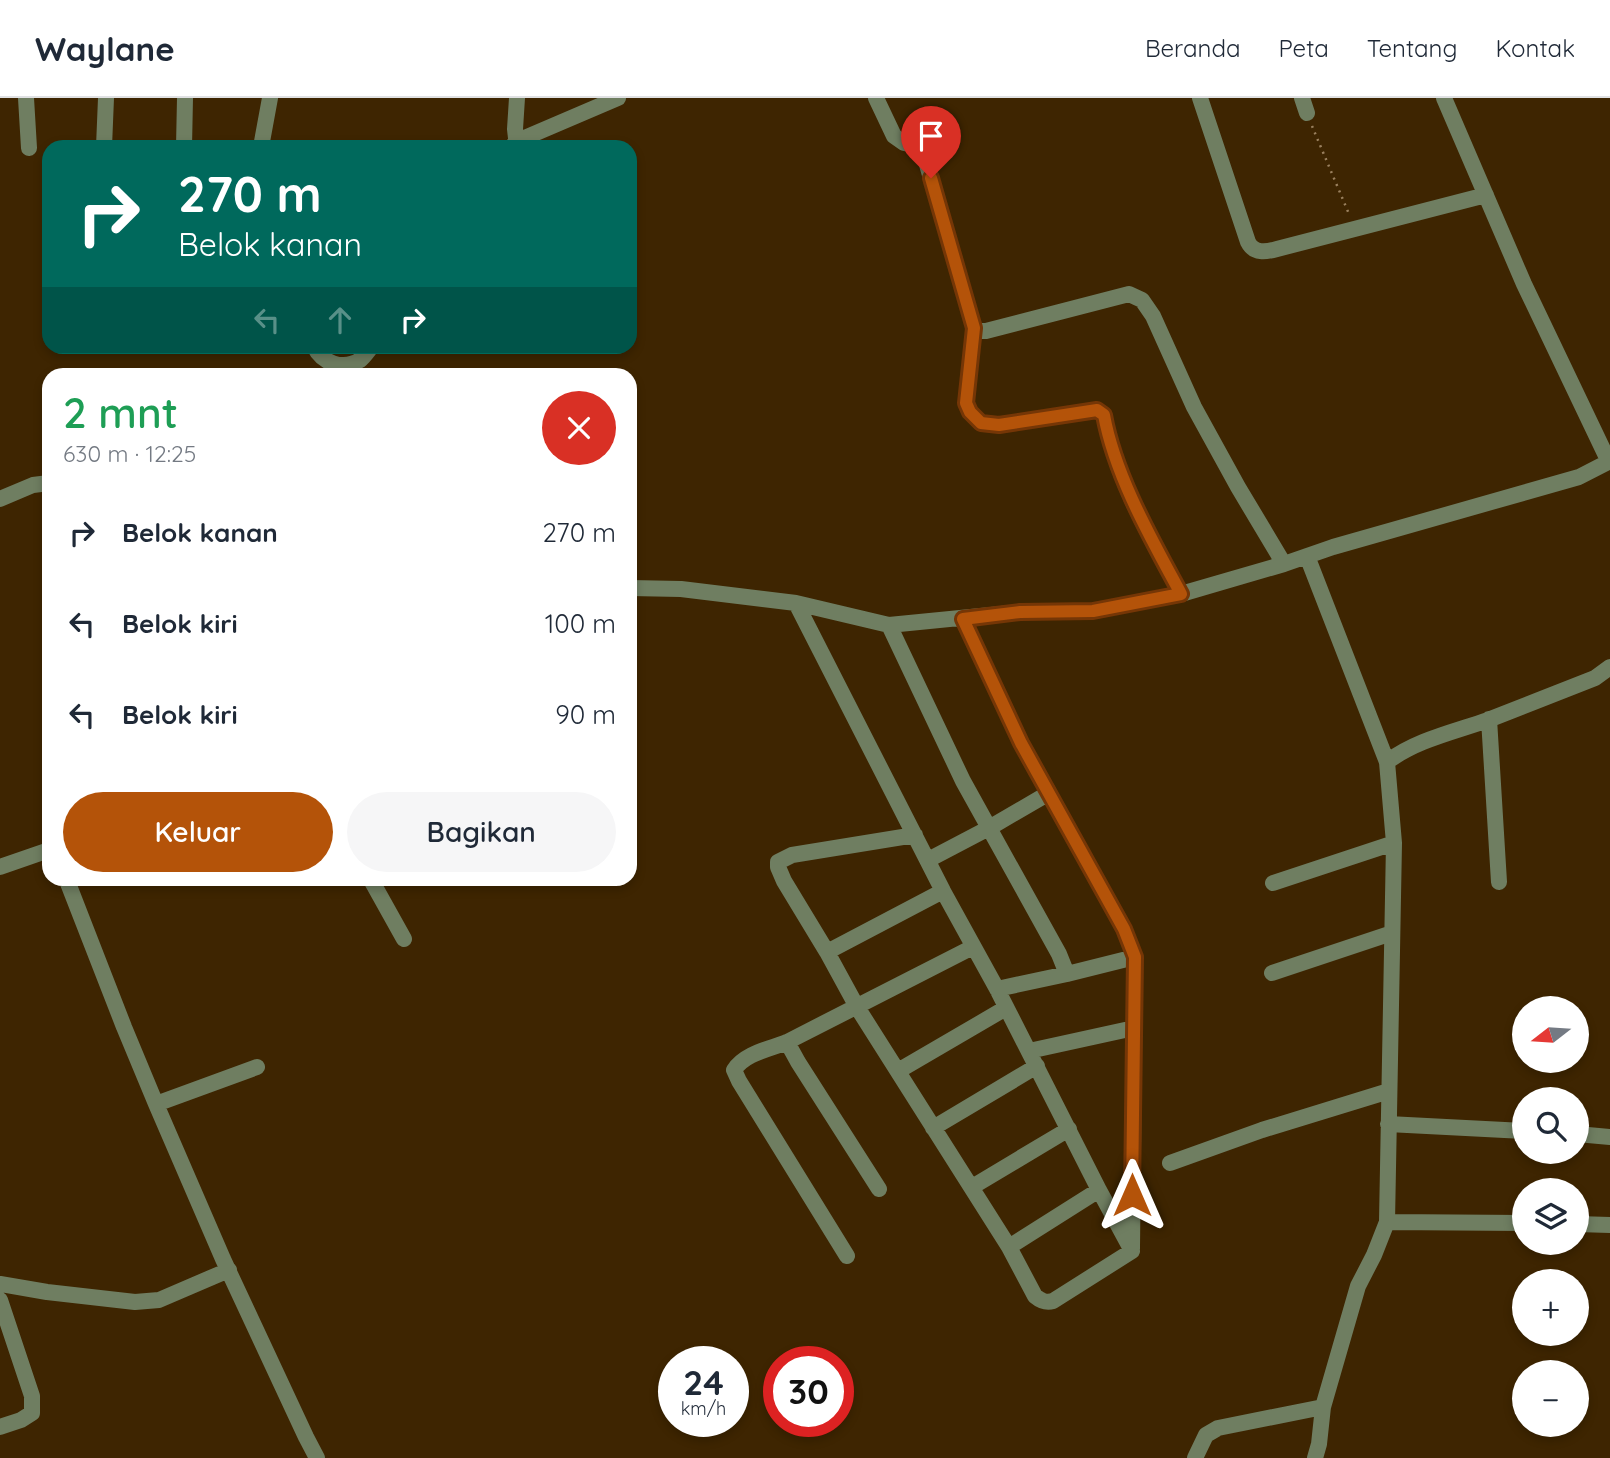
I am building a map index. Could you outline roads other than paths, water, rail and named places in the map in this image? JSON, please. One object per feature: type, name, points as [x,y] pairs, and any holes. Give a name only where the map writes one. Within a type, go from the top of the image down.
[{"type":"street","points":[[26,98],[29,148]]},
{"type":"street","points":[[104,140],[106,98]]},
{"type":"street","points":[[184,140],[185,98]]},
{"type":"street","points":[[262,140],[270,98]]},
{"type":"street","points":[[516,140],[517,98]]},
{"type":"street","points":[[527,140],[618,98]]},
{"type":"street","points":[[876,98],[894,136],[923,150],[974,328],[966,403],[970,412],[981,423],[999,425],[1097,410],[1104,415],[1119,469],[1181,594]]},
{"type":"street","points":[[1200,98],[1250,247],[1260,252],[1486,195]]},
{"type":"street","points":[[637,588],[681,589],[796,603],[890,625],[1020,612],[1093,611],[1181,594],[1333,547],[1579,477],[1609,461],[1524,284],[1444,98]]},
{"type":"street","points":[[974,328],[979,331],[994,329],[1129,294],[1142,300],[1153,316],[1194,407],[1284,564]]},
{"type":"street","points":[[320,354],[335,365],[348,365],[360,360],[365,354]]},
{"type":"street","points":[[0,499],[42,483]]},
{"type":"street","points":[[1307,556],[1387,762],[1394,843],[1387,1223],[1359,1286],[1323,1407],[1315,1458]]},
{"type":"street","points":[[796,603],[1132,1251]]},
{"type":"street","points":[[963,619],[1021,743],[1124,929],[1135,957],[1132,1251]]},
{"type":"street","points":[[890,625],[963,781],[1059,954],[1067,974]]},
{"type":"street","points":[[1387,762],[1415,746],[1595,678],[1610,667]]},
{"type":"street","points":[[1489,719],[1499,882]]},
{"type":"street","points":[[928,860],[1049,793]]},
{"type":"street","points":[[915,835],[792,855],[778,862],[778,867],[857,1007],[1009,1247],[1035,1296],[1049,1302],[1132,1251]]},
{"type":"street","points":[[1273,883],[1394,843]]},
{"type":"street","points":[[0,867],[42,852]]},
{"type":"street","points":[[69,886],[156,1104],[229,1270],[317,1458]]},
{"type":"street","points":[[374,886],[404,939]]},
{"type":"street","points":[[827,952],[943,891]]},
{"type":"street","points":[[1272,973],[1392,933]]},
{"type":"street","points":[[847,1256],[734,1070],[748,1057],[787,1042],[973,947]]},
{"type":"street","points":[[996,989],[1135,957]]},
{"type":"street","points":[[898,1071],[1006,1009]]},
{"type":"street","points":[[1029,1051],[1134,1027]]},
{"type":"street","points":[[787,1042],[879,1189]]},
{"type":"street","points":[[933,1128],[1037,1066]]},
{"type":"street","points":[[156,1104],[257,1067]]},
{"type":"street","points":[[1170,1163],[1262,1130],[1389,1091]]},
{"type":"street","points":[[1388,1124],[1512,1130]]},
{"type":"street","points":[[972,1187],[1069,1129]]},
{"type":"street","points":[[1589,1135],[1610,1137]]},
{"type":"street","points":[[1009,1247],[1099,1190]]},
{"type":"street","points":[[1387,1223],[1512,1223]]},
{"type":"street","points":[[1589,1224],[1610,1225]]},
{"type":"street","points":[[0,1284],[135,1301],[159,1300],[229,1270]]},
{"type":"street","points":[[0,1300],[32,1396],[32,1413],[22,1420],[0,1427]]},
{"type":"street","points":[[1195,1458],[1206,1435],[1218,1428],[1323,1407]]}]
